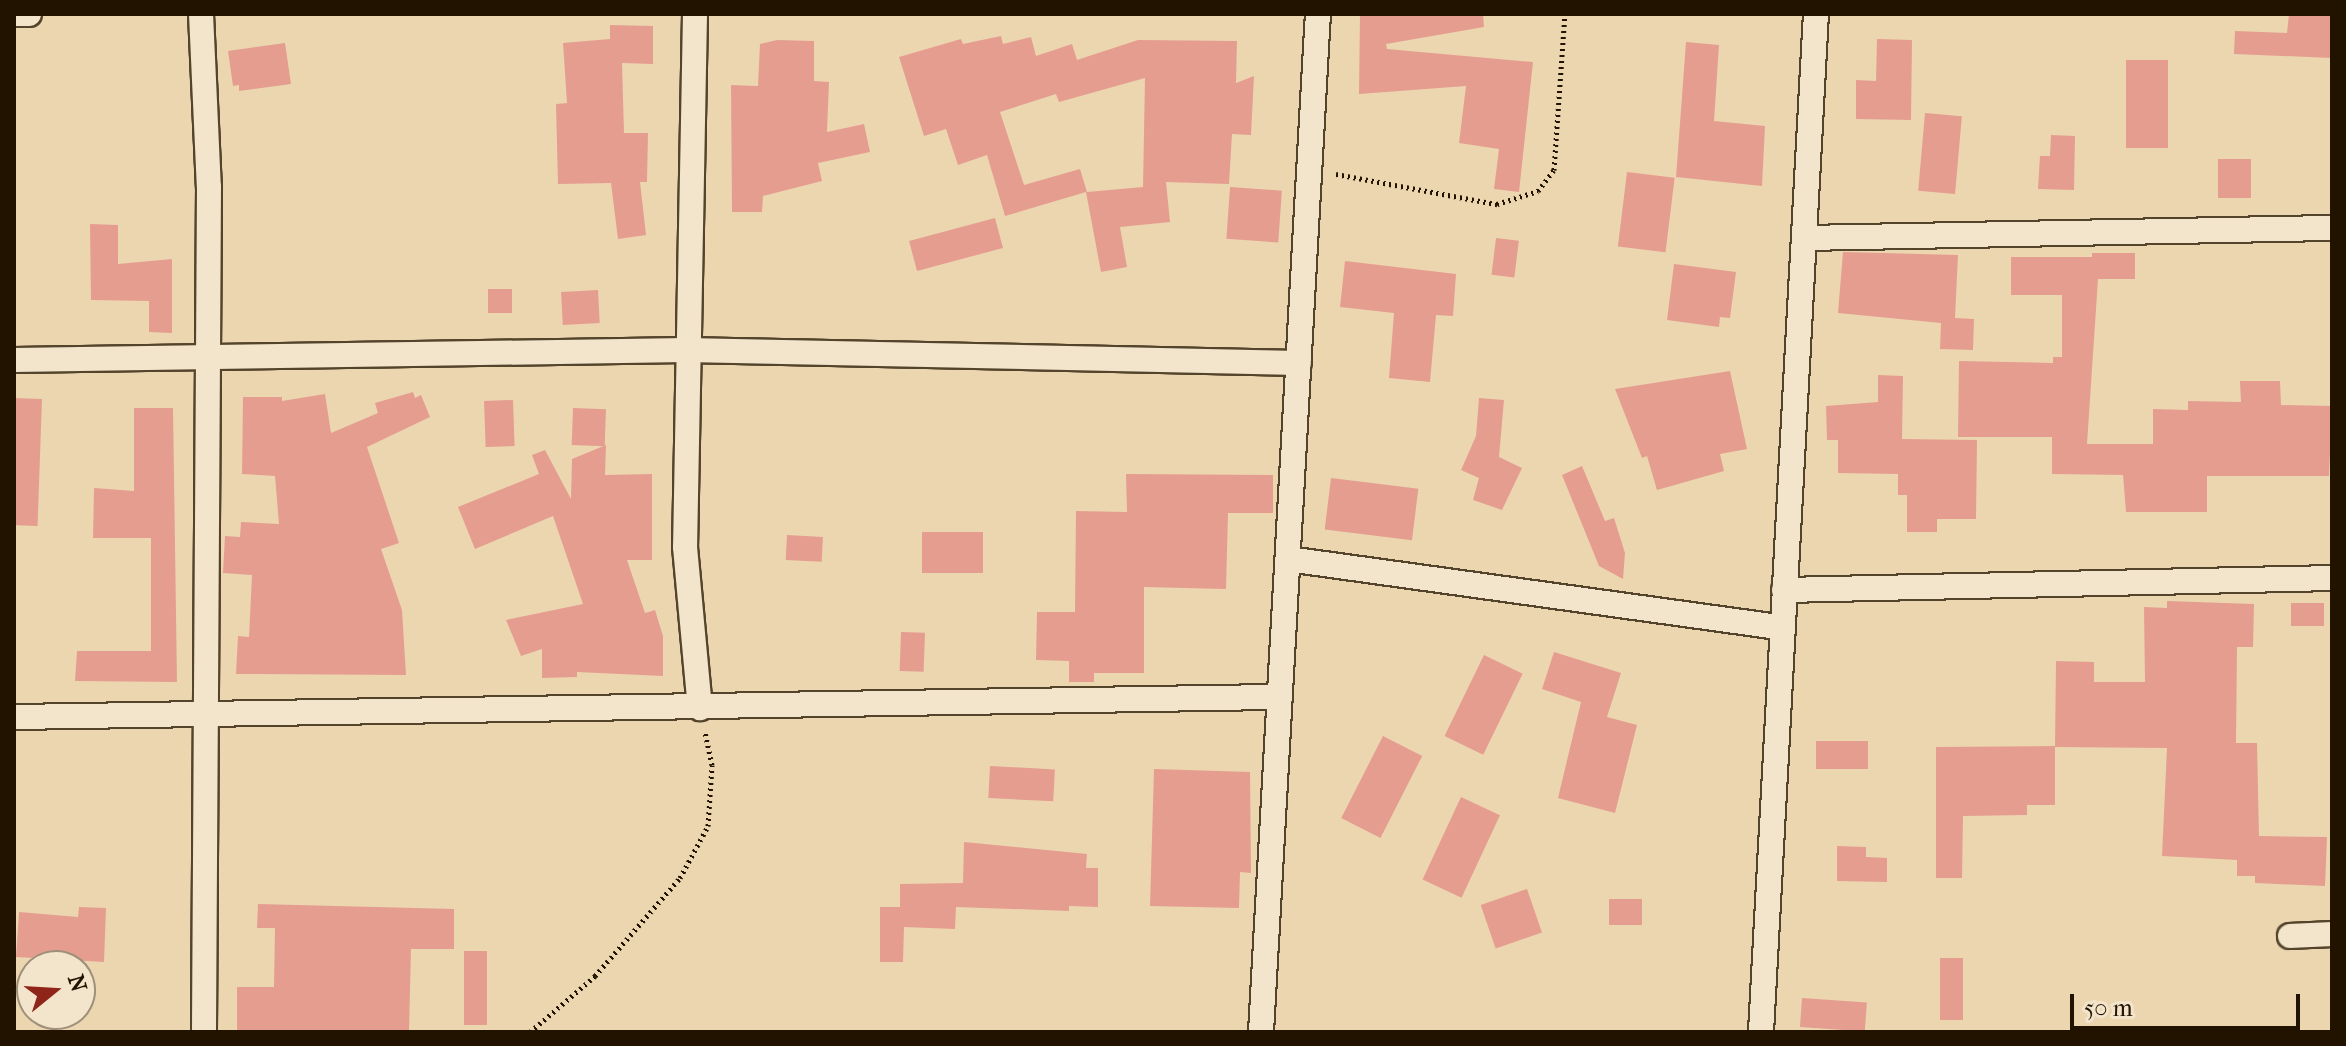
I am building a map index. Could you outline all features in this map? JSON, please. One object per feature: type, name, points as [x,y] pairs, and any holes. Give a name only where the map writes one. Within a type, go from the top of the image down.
[{"type":"street","points":[[14,14],[29,14]]},
{"type":"street","points":[[201,14],[209,187],[202,715],[204,1032]]},
{"type":"street","points":[[695,14],[686,350],[685,547],[700,708]]},
{"type":"street","points":[[1261,1032],[1318,14]]},
{"type":"street","points":[[1761,1032],[1779,627],[1784,590],[1816,14]]},
{"type":"street","points":[[1804,238],[2332,228]]},
{"type":"street","points":[[14,360],[206,360],[686,350],[1299,363]]},
{"type":"street","points":[[1288,559],[1779,627]]},
{"type":"street","points":[[1784,590],[2332,578]]},
{"type":"street","points":[[14,717],[1280,697]]},
{"type":"street","points":[[2290,936],[2332,934]]},
{"type":"path","points":[[1310,169],[1497,204],[1538,191],[1554,170],[1565,14]]},
{"type":"path","points":[[530,1032],[614,954],[680,878],[708,826],[712,765],[700,708]]},
{"type":"building","points":[[1360,14],[1483,14],[1484,27],[1386,44],[1387,49],[1533,62],[1519,192],[1494,189],[1499,149],[1459,143],[1466,86],[1359,94]]},
{"type":"building","points":[[2289,14],[2330,14],[2332,58],[2234,54],[2235,31],[2287,33]]},
{"type":"building","points":[[610,25],[653,26],[653,64],[622,63],[624,133],[648,133],[647,182],[640,182],[646,235],[618,239],[611,183],[558,184],[556,104],[567,103],[563,43],[610,39]]},
{"type":"building","points":[[1001,36],[1003,44],[1031,37],[1036,56],[1072,44],[1077,60],[1138,40],[1237,41],[1236,83],[1254,76],[1251,135],[1232,134],[1229,184],[1166,182],[1170,222],[1120,227],[1127,267],[1101,272],[1086,192],[1005,216],[987,155],[958,165],[946,129],[924,136],[899,57],[961,39],[963,44]],"holes":[[[1145,78],[1143,187],[1087,192],[1080,169],[1024,185],[1000,112],[1056,94],[1059,102]]]},
{"type":"building","points":[[1877,39],[1912,40],[1911,120],[1856,119],[1856,80],[1876,81]]},
{"type":"building","points":[[777,40],[814,41],[814,81],[829,82],[827,132],[864,124],[870,152],[818,163],[822,181],[763,196],[762,212],[732,212],[731,85],[758,86],[760,44]]},
{"type":"building","points":[[1686,42],[1719,45],[1714,121],[1765,126],[1762,186],[1676,177]]},
{"type":"building","points":[[285,43],[291,84],[239,91],[239,85],[233,86],[228,51]]},
{"type":"building","points":[[2126,60],[2168,60],[2168,148],[2126,148]]},
{"type":"building","points":[[1925,113],[1962,116],[1955,194],[1918,191]]},
{"type":"building","points":[[2051,135],[2075,136],[2074,190],[2038,189],[2040,156],[2050,156]]},
{"type":"building","points":[[2218,159],[2251,159],[2251,198],[2218,198]]},
{"type":"building","points":[[1627,172],[1675,178],[1666,252],[1618,246]]},
{"type":"building","points":[[1230,187],[1282,191],[1278,243],[1226,239]]},
{"type":"building","points":[[995,218],[1003,248],[917,271],[909,241]]},
{"type":"building","points":[[90,224],[118,225],[118,264],[172,259],[172,333],[149,332],[149,301],[91,300]]},
{"type":"building","points":[[1496,238],[1519,241],[1514,278],[1491,275]]},
{"type":"building","points":[[1843,252],[1958,255],[1955,318],[1974,319],[1973,350],[1940,349],[1941,323],[1838,313]]},
{"type":"building","points":[[2092,253],[2135,253],[2135,279],[2098,279],[2087,444],[2153,444],[2153,409],[2188,410],[2188,401],[2241,402],[2240,381],[2280,381],[2281,405],[2332,406],[2329,476],[2207,476],[2207,512],[2126,512],[2123,475],[2052,474],[2052,437],[1958,437],[1959,361],[2053,363],[2053,357],[2062,357],[2062,295],[2011,295],[2011,257],[2092,257]]},
{"type":"building","points":[[1345,261],[1456,274],[1453,316],[1436,315],[1430,382],[1389,378],[1394,313],[1340,307]]},
{"type":"building","points":[[1674,264],[1736,272],[1730,318],[1720,317],[1719,327],[1667,320]]},
{"type":"building","points":[[488,289],[512,289],[512,313],[488,313]]},
{"type":"building","points":[[598,290],[600,323],[563,325],[561,292]]},
{"type":"building","points":[[1730,371],[1747,449],[1720,454],[1724,471],[1657,490],[1647,456],[1642,458],[1615,389]]},
{"type":"building","points":[[1878,375],[1903,376],[1902,439],[1977,440],[1976,519],[1937,519],[1937,532],[1907,532],[1907,495],[1898,495],[1898,474],[1838,473],[1838,440],[1827,440],[1826,406],[1878,402]]},
{"type":"building","points":[[413,392],[415,398],[421,395],[430,417],[367,447],[399,543],[381,549],[402,610],[406,675],[236,674],[238,636],[249,637],[252,575],[223,573],[225,536],[240,537],[241,522],[279,524],[275,476],[242,474],[243,397],[282,397],[282,401],[325,394],[331,433],[378,413],[375,403]]},
{"type":"building","points":[[14,398],[42,399],[38,526],[14,525]]},
{"type":"building","points":[[1479,398],[1504,400],[1499,457],[1522,468],[1502,510],[1473,500],[1479,478],[1461,470],[1476,436]]},
{"type":"building","points":[[513,400],[515,446],[486,447],[484,401]]},
{"type":"building","points":[[134,408],[173,408],[177,682],[75,681],[77,651],[151,651],[151,538],[93,538],[94,488],[134,491]]},
{"type":"building","points":[[573,408],[606,409],[605,446],[572,445]]},
{"type":"building","points":[[606,445],[605,475],[652,474],[652,560],[627,560],[645,613],[655,610],[663,636],[663,676],[577,672],[577,677],[542,678],[542,649],[521,656],[506,620],[583,604],[553,516],[475,549],[458,507],[539,474],[532,455],[545,450],[571,499],[572,459]]},
{"type":"building","points":[[1582,466],[1605,521],[1614,518],[1625,553],[1623,579],[1599,566],[1562,475]]},
{"type":"building","points":[[1126,474],[1273,475],[1273,513],[1228,513],[1226,589],[1144,587],[1144,673],[1094,673],[1094,682],[1069,682],[1069,661],[1036,660],[1037,612],[1075,612],[1076,511],[1127,512]]},
{"type":"building","points":[[1331,478],[1418,489],[1412,540],[1325,530]]},
{"type":"building","points":[[922,532],[983,532],[983,573],[922,573]]},
{"type":"building","points":[[787,535],[823,537],[822,562],[786,560]]},
{"type":"building","points":[[2167,601],[2254,604],[2253,647],[2237,647],[2236,743],[2257,743],[2259,836],[2327,837],[2325,886],[2255,883],[2255,876],[2237,876],[2237,860],[2162,856],[2167,748],[2055,747],[2056,661],[2094,662],[2094,682],[2145,682],[2144,607],[2167,608]]},
{"type":"building","points":[[2291,603],[2324,603],[2324,626],[2291,626]]},
{"type":"building","points":[[901,632],[925,633],[924,672],[900,671]]},
{"type":"building","points":[[1554,652],[1621,673],[1607,717],[1637,725],[1615,813],[1558,798],[1581,702],[1542,689]]},
{"type":"building","points":[[1484,655],[1523,674],[1483,755],[1445,736]]},
{"type":"building","points":[[1383,736],[1422,756],[1380,838],[1341,818]]},
{"type":"building","points":[[1816,741],[1868,741],[1868,769],[1816,769]]},
{"type":"building","points":[[2055,746],[2055,805],[2027,805],[2027,815],[1963,816],[1962,878],[1936,878],[1936,747]]},
{"type":"building","points":[[990,766],[1055,769],[1053,801],[988,798]]},
{"type":"building","points":[[1154,769],[1250,772],[1251,873],[1240,872],[1239,908],[1150,906]]},
{"type":"building","points":[[1461,797],[1500,815],[1462,898],[1423,879]]},
{"type":"building","points":[[964,842],[1087,854],[1086,868],[1098,868],[1098,907],[1069,906],[1069,911],[956,907],[955,929],[904,927],[903,962],[880,962],[880,907],[900,907],[900,884],[963,883]]},
{"type":"building","points":[[1837,846],[1866,847],[1866,857],[1887,858],[1887,882],[1837,881]]},
{"type":"building","points":[[1527,889],[1542,932],[1496,948],[1481,905]]},
{"type":"building","points":[[1609,899],[1642,899],[1642,925],[1609,925]]},
{"type":"building","points":[[258,904],[454,909],[454,949],[411,949],[409,1032],[237,1032],[237,987],[274,987],[275,928],[257,928]]},
{"type":"building","points":[[79,907],[106,908],[104,962],[96,962],[96,950],[16,950],[19,912],[78,917]]},
{"type":"building","points":[[464,951],[487,951],[487,1025],[464,1025]]},
{"type":"building","points":[[1940,958],[1963,958],[1963,1020],[1940,1020]]},
{"type":"building","points":[[1802,998],[1867,1003],[1865,1031],[1800,1027]]}]
